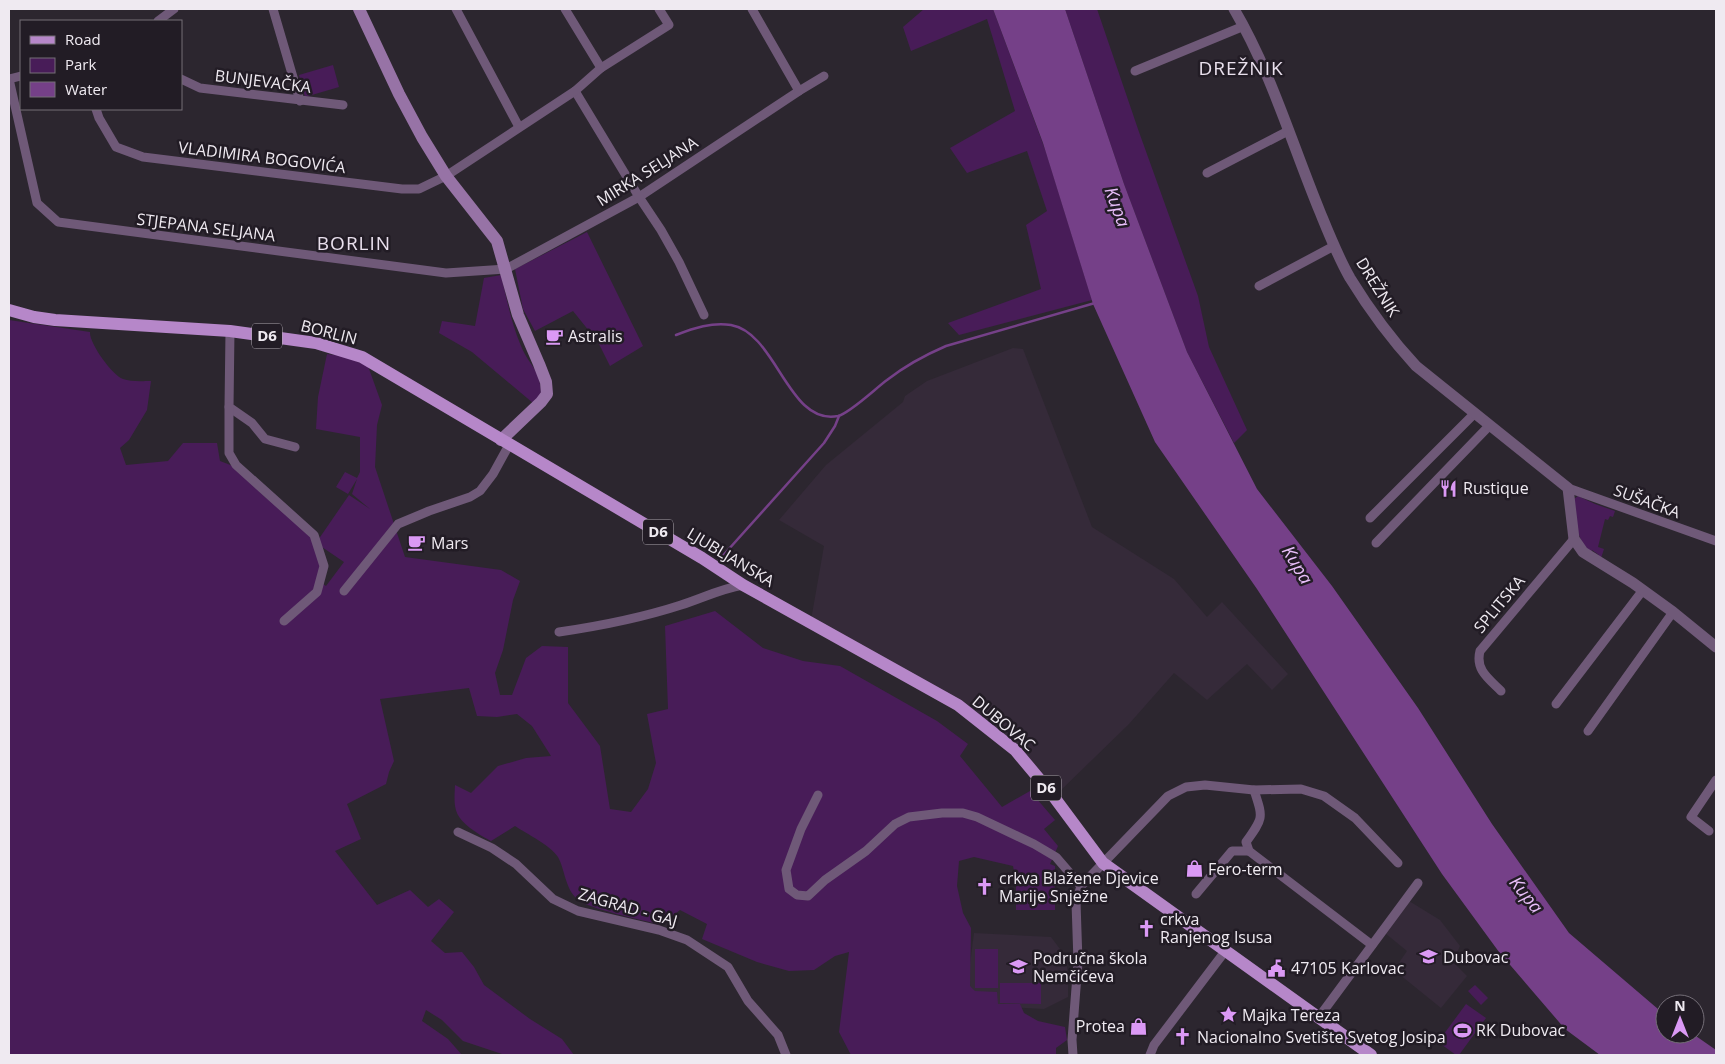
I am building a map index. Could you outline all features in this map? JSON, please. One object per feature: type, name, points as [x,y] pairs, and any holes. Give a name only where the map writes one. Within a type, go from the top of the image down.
[{"type":"main road","points":[[359,9],[399,94],[422,136],[446,176],[497,241],[518,315],[546,382],[546,394],[541,402],[505,443]]},
{"type":"main road","name":"BORLIN","points":[[9,310],[34,317],[55,320],[230,331],[316,343],[362,357],[505,443]]},
{"type":"main road","name":"LJUBLJANSKA","points":[[505,443],[816,625]]},
{"type":"main road","name":"DUBOVAC","points":[[816,625],[940,694],[1009,745],[1051,793],[1103,863],[1319,1017]]},
{"type":"main road","name":"D6","points":[[1319,1017],[1371,1055]]},
{"type":"street","points":[[159,20],[174,9]]},
{"type":"street","points":[[273,9],[300,101]]},
{"type":"street","points":[[456,9],[519,127]]},
{"type":"street","points":[[565,9],[601,68]]},
{"type":"street","name":"VLADIMIRA BOGOVIĆA","points":[[96,110],[98,118],[116,147],[143,157],[402,189],[419,189],[446,176],[575,91],[601,68],[669,25],[659,9]]},
{"type":"street","points":[[752,9],[799,91]]},
{"type":"street","name":"DREŽNIK","points":[[1234,9],[1263,64],[1334,246],[1350,278],[1399,348],[1416,366],[1568,488]]},
{"type":"street","points":[[1135,71],[1244,26]]},
{"type":"street","name":"MIRKA SELJANA","points":[[506,269],[639,197],[824,76]]},
{"type":"street","name":"STJEPANA SELJANA","points":[[9,79],[37,203],[58,222],[446,273],[506,269]]},
{"type":"street","name":"BUNJEVAČKA","points":[[182,79],[200,88],[343,105]]},
{"type":"street","points":[[575,91],[639,197],[662,230],[704,315]]},
{"type":"street","points":[[1208,173],[1288,131]]},
{"type":"street","points":[[1259,286],[1334,246]]},
{"type":"street","points":[[230,331],[229,453],[236,465],[314,535],[324,566],[317,592],[284,621]]},
{"type":"street","points":[[230,407],[252,423],[265,439],[295,447]]},
{"type":"street","points":[[1370,518],[1474,414]]},
{"type":"street","points":[[1376,543],[1489,426]]},
{"type":"street","points":[[344,591],[398,524],[409,518],[470,498],[480,491],[494,474],[505,443]]},
{"type":"street","points":[[1568,488],[1574,539],[1583,552],[1643,590],[1716,648]]},
{"type":"street","name":"SUŠAČKA","points":[[1568,488],[1716,542]]},
{"type":"street","name":"SPLITSKA","points":[[1501,691],[1483,673],[1478,660],[1480,652],[1574,539]]},
{"type":"street","points":[[559,632],[604,625],[680,605],[724,588],[743,584]]},
{"type":"street","points":[[1556,704],[1643,590]]},
{"type":"street","points":[[1588,731],[1673,612]]},
{"type":"street","points":[[1709,831],[1691,817],[1716,780]]},
{"type":"street","points":[[1073,1055],[1072,1040],[1078,962],[1076,902],[1081,886],[1168,796],[1186,787],[1205,786],[1254,790],[1301,789],[1324,796],[1355,818],[1398,863]]},
{"type":"street","points":[[1254,790],[1261,814],[1258,826],[1246,842],[1249,851],[1372,945]]},
{"type":"street","points":[[818,795],[801,829],[786,870],[789,889],[797,895],[808,896],[826,880],[866,851],[895,824],[909,817],[942,813],[963,813],[977,817],[1034,844],[1056,857],[1081,886]]},
{"type":"street","name":"ZAGRAD - GAJ","points":[[458,832],[492,848],[516,864],[553,899],[578,910],[659,930],[687,940],[728,967],[748,1001],[778,1035],[786,1055]]},
{"type":"street","points":[[1196,894],[1232,851],[1249,851]]},
{"type":"street","points":[[1319,1017],[1418,883]]},
{"type":"street","points":[[1150,1055],[1154,1045],[1226,950]]},
{"type":"shaded area","points":[[1013,348],[1023,349],[1092,527],[1174,579],[1207,617],[1222,602],[1288,674],[1272,690],[1247,664],[1207,700],[1174,673],[1129,724],[1058,793],[1019,747],[811,620],[824,546],[779,520],[826,465],[903,402],[905,396],[927,381]]},
{"type":"shaded area","name":"Dubovac","points":[[1409,901],[1440,920],[1460,946],[1453,962],[1467,976],[1441,1008],[1394,970],[1407,951],[1385,933]]},
{"type":"shaded area","name":"Područna škola Nemčićeva","points":[[974,933],[1051,937],[1066,957],[1068,997],[1044,1009],[983,1006],[966,995]]},
{"type":"green space","points":[[924,9],[993,9],[1046,152],[1092,300],[959,335],[948,323],[1041,289],[1026,225],[1047,211],[1027,151],[967,173],[950,148],[1015,111],[987,19],[911,51],[903,27]]},
{"type":"green space","points":[[1065,9],[1097,9],[1198,296],[1209,347],[1247,430],[1234,443],[1187,352],[1124,184]]},
{"type":"green space","points":[[333,65],[339,87],[305,97],[299,75]]},
{"type":"green space","points":[[587,232],[643,346],[610,366],[598,342],[573,311],[535,331],[523,309],[515,269]]},
{"type":"green space","points":[[501,275],[518,337],[524,353],[539,379],[541,395],[533,403],[472,352],[439,333],[442,321],[475,326],[484,278]]},
{"type":"green space","points":[[9,320],[90,332],[97,351],[113,372],[123,379],[130,381],[151,381],[147,410],[129,440],[120,448],[126,465],[168,461],[183,443],[217,443],[220,461],[233,466],[266,498],[283,507],[312,538],[322,564],[320,582],[326,586],[344,562],[316,543],[349,495],[370,509],[352,494],[357,479],[348,494],[336,487],[345,472],[357,478],[360,472],[360,437],[316,429],[318,397],[327,354],[344,356],[368,366],[382,405],[377,425],[375,467],[405,557],[501,570],[520,581],[513,600],[503,650],[495,673],[500,695],[512,695],[526,658],[542,646],[568,647],[568,703],[600,746],[610,809],[631,812],[648,789],[656,763],[647,714],[668,709],[665,626],[715,611],[763,648],[803,661],[840,666],[937,721],[968,744],[960,756],[1002,807],[1030,791],[1055,820],[1044,829],[1058,846],[1050,864],[1055,866],[1055,910],[1016,910],[1016,881],[1013,866],[974,857],[959,861],[957,886],[963,913],[971,928],[970,986],[975,991],[997,992],[998,1004],[1020,1004],[1024,1013],[1038,1021],[1065,1027],[1067,1040],[1056,1048],[1056,1055],[851,1055],[839,1032],[849,952],[835,956],[814,970],[789,971],[757,962],[702,939],[707,924],[680,910],[661,925],[583,903],[570,890],[558,857],[544,844],[515,826],[491,841],[470,828],[460,819],[455,804],[455,785],[471,793],[498,766],[526,758],[551,756],[532,726],[517,714],[497,717],[477,716],[469,688],[380,699],[394,761],[386,784],[347,804],[361,839],[335,851],[377,905],[410,890],[428,907],[439,899],[454,912],[431,941],[445,953],[462,952],[474,967],[484,985],[530,1019],[562,1039],[574,1055],[505,1055],[463,1041],[442,1020],[426,1010],[422,1021],[448,1039],[462,1055],[9,1055]]},
{"type":"green space","points":[[1578,496],[1615,511],[1613,517],[1610,516],[1608,520],[1605,519],[1598,547],[1604,549],[1601,558],[1586,547],[1579,535],[1574,499]]},
{"type":"green space","points":[[975,949],[998,949],[998,988],[975,988]]},
{"type":"green space","points":[[1000,983],[1041,983],[1041,1004],[1000,1003]]},
{"type":"green space","points":[[1475,985],[1488,998],[1481,1005],[1468,991]]},
{"type":"green space","name":"RK Dubovac","points":[[1466,1004],[1486,1018],[1459,1055],[1456,1055],[1438,1042]]},
{"type":"water","name":"Kupa","points":[[993,9],[1065,9],[1124,184],[1187,352],[1257,489],[1332,586],[1418,708],[1492,824],[1569,933],[1655,1006],[1655,1044],[1705,1044],[1705,1042],[1716,1050],[1716,1055],[1600,1055],[1565,1029],[1499,952],[1442,874],[1257,589],[1155,442],[1093,304],[1043,143]]},
{"type":"waterway","points":[[676,335],[696,328],[717,324],[731,325],[747,332],[760,344],[794,394],[807,407],[821,415],[838,416],[856,405],[901,370],[946,346],[1095,303]]},
{"type":"waterway","points":[[719,560],[824,443],[839,416]]},
{"type":"place","name":"Astralis","points":[[554,336]]},
{"type":"place","name":"Rustique","points":[[1449,488]]},
{"type":"place","name":"Mars","points":[[417,543]]},
{"type":"place","name":"Fero-term","points":[[1194,869]]},
{"type":"place","name":"crkva Blažene Djevice Marije Snježne","points":[[985,887]]},
{"type":"place","name":"crkva Ranjenog Isusa","points":[[1146,928]]},
{"type":"place","name":"Dubovac","points":[[1429,957]]},
{"type":"place","name":"Područna škola Nemčićeva","points":[[1019,967]]},
{"type":"place","name":"47105 Karlovac","points":[[1277,968]]},
{"type":"place","name":"Majka Tereza","points":[[1228,1015]]},
{"type":"place","name":"Protea","points":[[1139,1026]]},
{"type":"place","name":"RK Dubovac","points":[[1462,1030]]},
{"type":"place","name":"Nacionalno Svetište Svetog Josipa","points":[[1183,1037]]},
{"type":"district","name":"DREŽNIK","points":[[1241,68]]},
{"type":"district","name":"BORLIN","points":[[354,243]]}]
